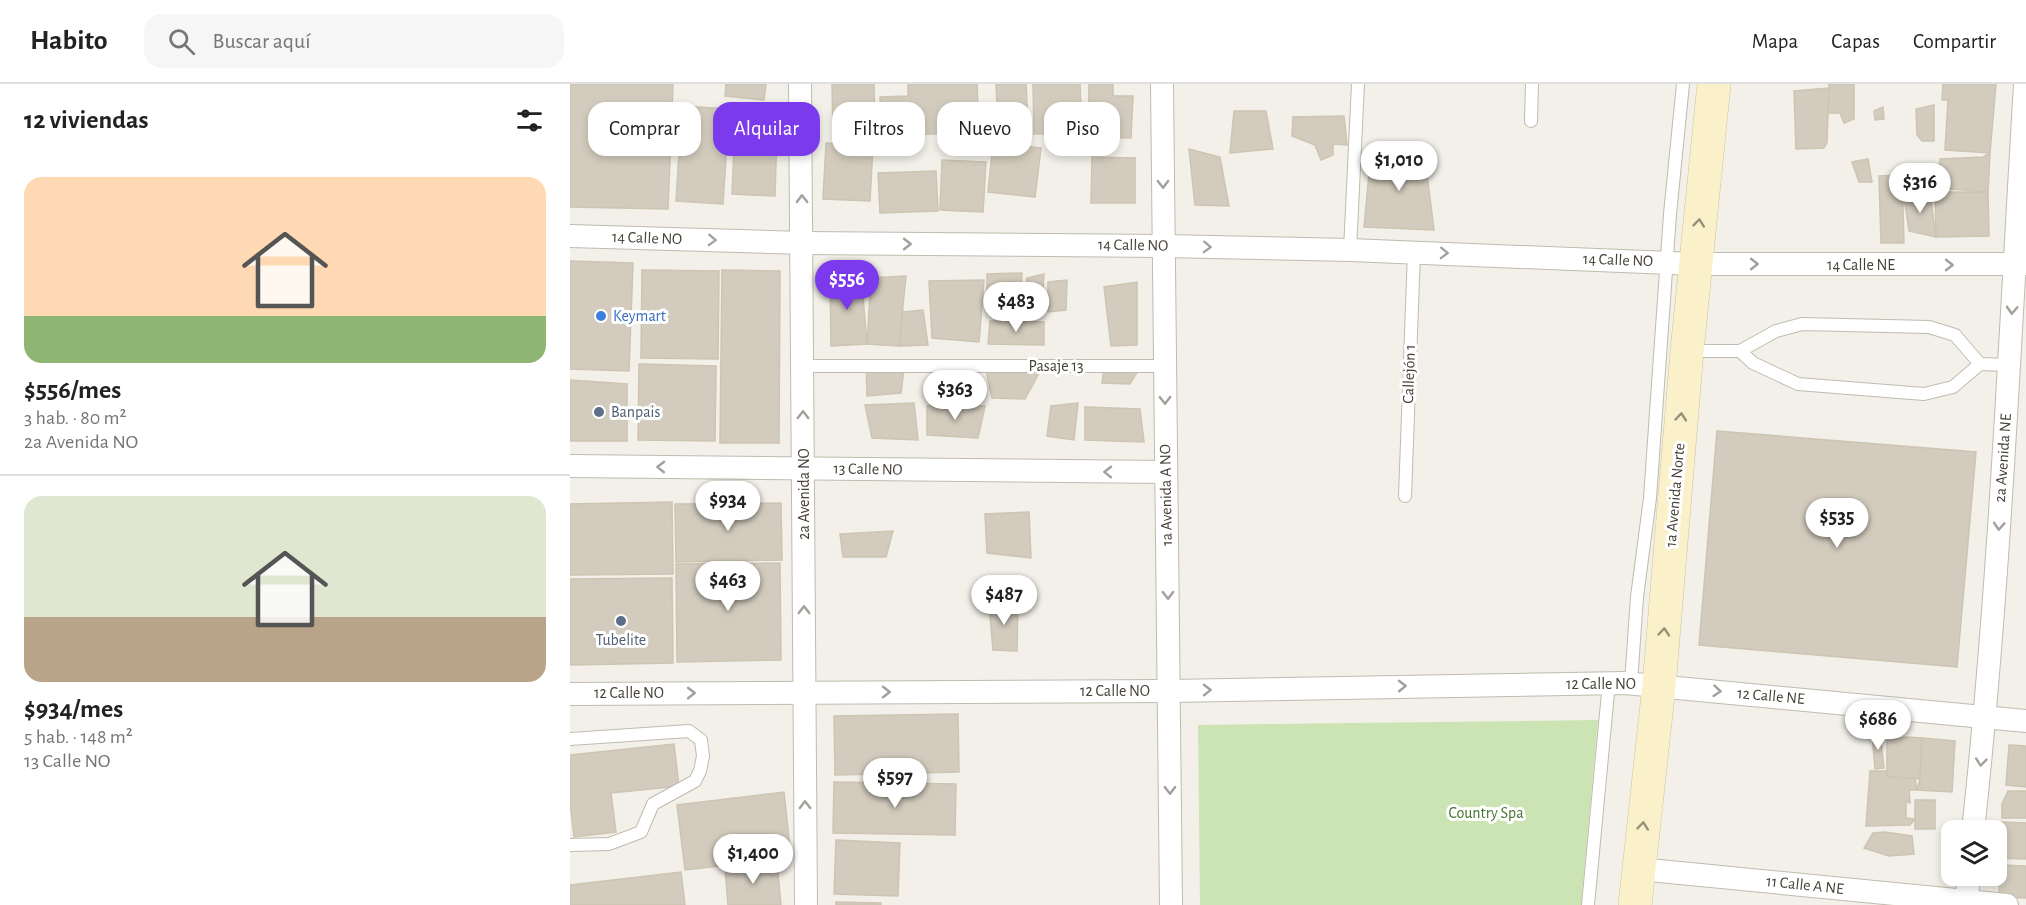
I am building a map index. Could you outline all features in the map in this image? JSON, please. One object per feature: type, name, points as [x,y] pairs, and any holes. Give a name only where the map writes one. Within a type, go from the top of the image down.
[{"type":"street","name":"2a Avenida NO","points":[[801,84],[806,905]]},
{"type":"street","name":"1a Avenida A NO","points":[[1162,84],[1171,905]]},
{"type":"street","name":"1a Avenida Norte","points":[[1635,905],[1639,869],[1633,684],[1687,351],[1681,263],[1714,84]]},
{"type":"street","name":"2a Avenida NE","points":[[1974,820],[1986,717],[2018,366],[2025,84]]},
{"type":"street","name":"14 Calle NO","points":[[570,236],[803,243],[1350,250],[1681,263]]},
{"type":"street","name":"14 Calle NE","points":[[1681,263],[2020,265]]},
{"type":"street","name":"13 Calle NO","points":[[570,466],[1166,472]]},
{"type":"street","name":"12 Calle NO","points":[[570,694],[1169,691],[1633,684]]},
{"type":"street","name":"12 Calle NE","points":[[1633,684],[2026,721]]},
{"type":"street","name":"11 Calle A NE","points":[[1639,869],[1966,903],[2007,905]]},
{"type":"street","points":[[1966,903],[1968,886]]},
{"type":"lane","points":[[1350,250],[1358,84]]},
{"type":"lane","points":[[1531,122],[1532,84]]},
{"type":"lane","points":[[1588,905],[1633,684],[1637,597],[1681,263],[1683,84]]},
{"type":"lane","name":"Callejón 1","points":[[1405,496],[1414,252]]},
{"type":"lane","points":[[1687,351],[1740,351],[1776,331],[1802,324],[1929,327],[1955,335],[1980,364]]},
{"type":"lane","points":[[1740,351],[1753,363],[1798,384],[1924,394],[1953,387],[1980,364],[2018,366]]},
{"type":"lane","name":"Pasaje 13","points":[[803,366],[1165,366]]},
{"type":"lane","points":[[570,739],[689,730],[701,740],[703,756],[695,781],[653,804],[641,832],[609,844],[570,845]]},
{"type":"green space","name":"Country Spa","points":[[1598,720],[1581,905],[1200,905],[1198,725]]},
{"type":"building","points":[[570,84],[673,84],[672,102],[588,102],[588,156],[670,156],[668,209],[570,207]]},
{"type":"building","points":[[726,84],[766,84],[764,100],[725,96]]},
{"type":"building","points":[[832,84],[874,84],[874,102],[832,102]]},
{"type":"building","points":[[908,84],[977,84],[978,102],[937,102],[937,134],[925,134],[925,102],[880,102],[880,97],[908,96]]},
{"type":"building","points":[[996,84],[1026,84],[1027,102],[997,102]]},
{"type":"building","points":[[1033,84],[1080,84],[1081,102],[1044,102],[1044,134],[1034,134]]},
{"type":"building","points":[[1089,84],[1113,84],[1113,96],[1133,96],[1131,138],[1120,138],[1120,102],[1089,102]]},
{"type":"building","points":[[1829,84],[1854,84],[1854,119],[1844,123],[1840,113],[1828,113]]},
{"type":"building","points":[[1943,84],[1996,84],[1990,153],[1945,150],[1948,100],[1942,100]]},
{"type":"building","points":[[1829,88],[1827,142],[1824,148],[1796,149],[1794,91]]},
{"type":"building","points":[[1934,105],[1934,141],[1922,141],[1917,135],[1916,109]]},
{"type":"building","points":[[701,107],[713,108],[713,156],[726,156],[723,204],[676,201],[679,156],[701,156]]},
{"type":"building","points":[[1883,107],[1884,119],[1875,120],[1874,111]]},
{"type":"building","points":[[1234,111],[1266,111],[1273,149],[1230,153]]},
{"type":"building","points":[[1344,116],[1347,145],[1333,144],[1333,155],[1321,160],[1315,145],[1292,136],[1293,117]]},
{"type":"building","points":[[826,143],[832,143],[832,156],[872,156],[870,201],[823,199]]},
{"type":"building","points":[[1032,147],[1041,148],[1035,197],[988,192],[992,156],[1032,156]]},
{"type":"building","points":[[1189,149],[1220,157],[1229,206],[1195,205]]},
{"type":"building","points":[[1424,150],[1434,230],[1364,227],[1371,152]]},
{"type":"building","points":[[1990,153],[1988,192],[1939,188],[1940,159],[1983,157]]},
{"type":"building","points":[[734,156],[776,156],[775,196],[732,194]]},
{"type":"building","points":[[1092,157],[1135,158],[1135,203],[1091,203]]},
{"type":"building","points":[[1868,159],[1872,182],[1859,182],[1852,162]]},
{"type":"building","points":[[942,160],[986,162],[983,212],[940,210]]},
{"type":"building","points":[[936,171],[938,211],[880,213],[878,173]]},
{"type":"building","points":[[1902,175],[1904,243],[1881,243],[1879,176]]},
{"type":"building","points":[[1935,192],[1988,192],[1989,236],[1936,237]]},
{"type":"building","points":[[1930,193],[1936,237],[1909,231],[1904,197]]},
{"type":"building","name":"Keymart","points":[[570,261],[633,263],[629,371],[570,369]]},
{"type":"building","points":[[642,270],[719,271],[718,359],[641,358]]},
{"type":"building","points":[[722,270],[780,271],[779,443],[720,443]]},
{"type":"building","points":[[861,273],[867,344],[831,346],[830,276]]},
{"type":"building","points":[[1022,273],[1019,311],[987,310],[987,274]]},
{"type":"building","points":[[1044,274],[1041,312],[1026,311],[1027,278]]},
{"type":"building","points":[[906,276],[899,346],[867,344],[871,278]]},
{"type":"building","points":[[984,280],[979,342],[932,338],[929,281]]},
{"type":"building","points":[[1067,280],[1066,310],[1048,312],[1048,282]]},
{"type":"building","points":[[1137,282],[1137,345],[1111,346],[1104,287]]},
{"type":"building","points":[[923,310],[928,345],[899,346],[903,312]]},
{"type":"building","points":[[990,321],[1044,322],[1044,345],[988,344]]},
{"type":"building","points":[[905,361],[901,393],[867,396],[866,362]]},
{"type":"building","points":[[1105,363],[1141,366],[1130,384],[1102,383]]},
{"type":"building","points":[[639,364],[716,366],[715,441],[638,440]]},
{"type":"building","points":[[1044,364],[1025,399],[992,398],[986,370]]},
{"type":"building","points":[[969,366],[953,398],[932,396],[932,368]]},
{"type":"building","name":"Banpais","points":[[570,380],[627,384],[627,441],[570,441]]},
{"type":"building","points":[[914,403],[918,440],[872,438],[865,405]]},
{"type":"building","points":[[1078,403],[1074,440],[1047,436],[1051,406]]},
{"type":"building","points":[[927,406],[985,406],[978,438],[927,435]]},
{"type":"building","points":[[1085,407],[1140,409],[1144,442],[1085,440]]},
{"type":"building","points":[[1717,431],[1976,452],[1957,667],[1699,645]]},
{"type":"building","points":[[672,502],[673,574],[570,575],[570,504]]},
{"type":"building","points":[[781,503],[782,560],[676,562],[675,504]]},
{"type":"building","points":[[1029,512],[1031,558],[987,553],[985,514]]},
{"type":"building","points":[[893,531],[886,557],[843,557],[840,534]]},
{"type":"building","points":[[780,563],[781,660],[677,662],[676,564]]},
{"type":"building","name":"Tubelite","points":[[672,578],[673,663],[570,665],[570,579]]},
{"type":"building","points":[[1018,601],[1017,651],[993,650],[989,604]]},
{"type":"building","points":[[958,714],[959,772],[835,775],[834,716]]},
{"type":"building","points":[[1880,732],[1884,768],[1875,769],[1872,733]]},
{"type":"building","points":[[1906,737],[1922,738],[1920,779],[1887,777],[1887,741]]},
{"type":"building","points":[[1922,738],[1955,741],[1952,792],[1917,790],[1920,779]]},
{"type":"building","points":[[674,744],[679,786],[611,793],[616,832],[574,837],[570,801],[570,755]]},
{"type":"building","points":[[2009,745],[2026,746],[2026,787],[2006,785]]},
{"type":"building","points":[[1870,771],[1887,771],[1887,777],[1915,778],[1917,790],[1909,790],[1910,803],[1906,801],[1906,818],[1915,819],[1910,825],[1866,826]]},
{"type":"building","points":[[834,782],[956,784],[955,835],[833,833]]},
{"type":"building","points":[[2008,791],[2026,791],[2026,818],[2002,818],[2002,804]]},
{"type":"building","points":[[784,792],[791,858],[685,870],[677,805]]},
{"type":"building","points":[[1915,800],[1935,800],[1935,829],[1915,829]]},
{"type":"building","points":[[2007,822],[2026,823],[2026,859],[2007,858]]},
{"type":"building","points":[[1885,832],[1912,836],[1914,854],[1889,856],[1864,848],[1873,833]]},
{"type":"building","points":[[836,840],[900,843],[898,896],[834,894]]},
{"type":"building","points":[[777,863],[781,905],[728,905],[725,868]]},
{"type":"building","points":[[2007,865],[2026,866],[2026,898],[1999,897],[1999,886],[2007,886]]},
{"type":"building","points":[[681,872],[685,905],[570,905],[570,885]]},
{"type":"building","points":[[836,902],[881,903],[881,905],[836,905]]},
{"type":"place","name":"Keymart","points":[[601,316]]},
{"type":"place","name":"Banpais","points":[[599,412]]},
{"type":"place","name":"Tubelite","points":[[621,621]]}]
